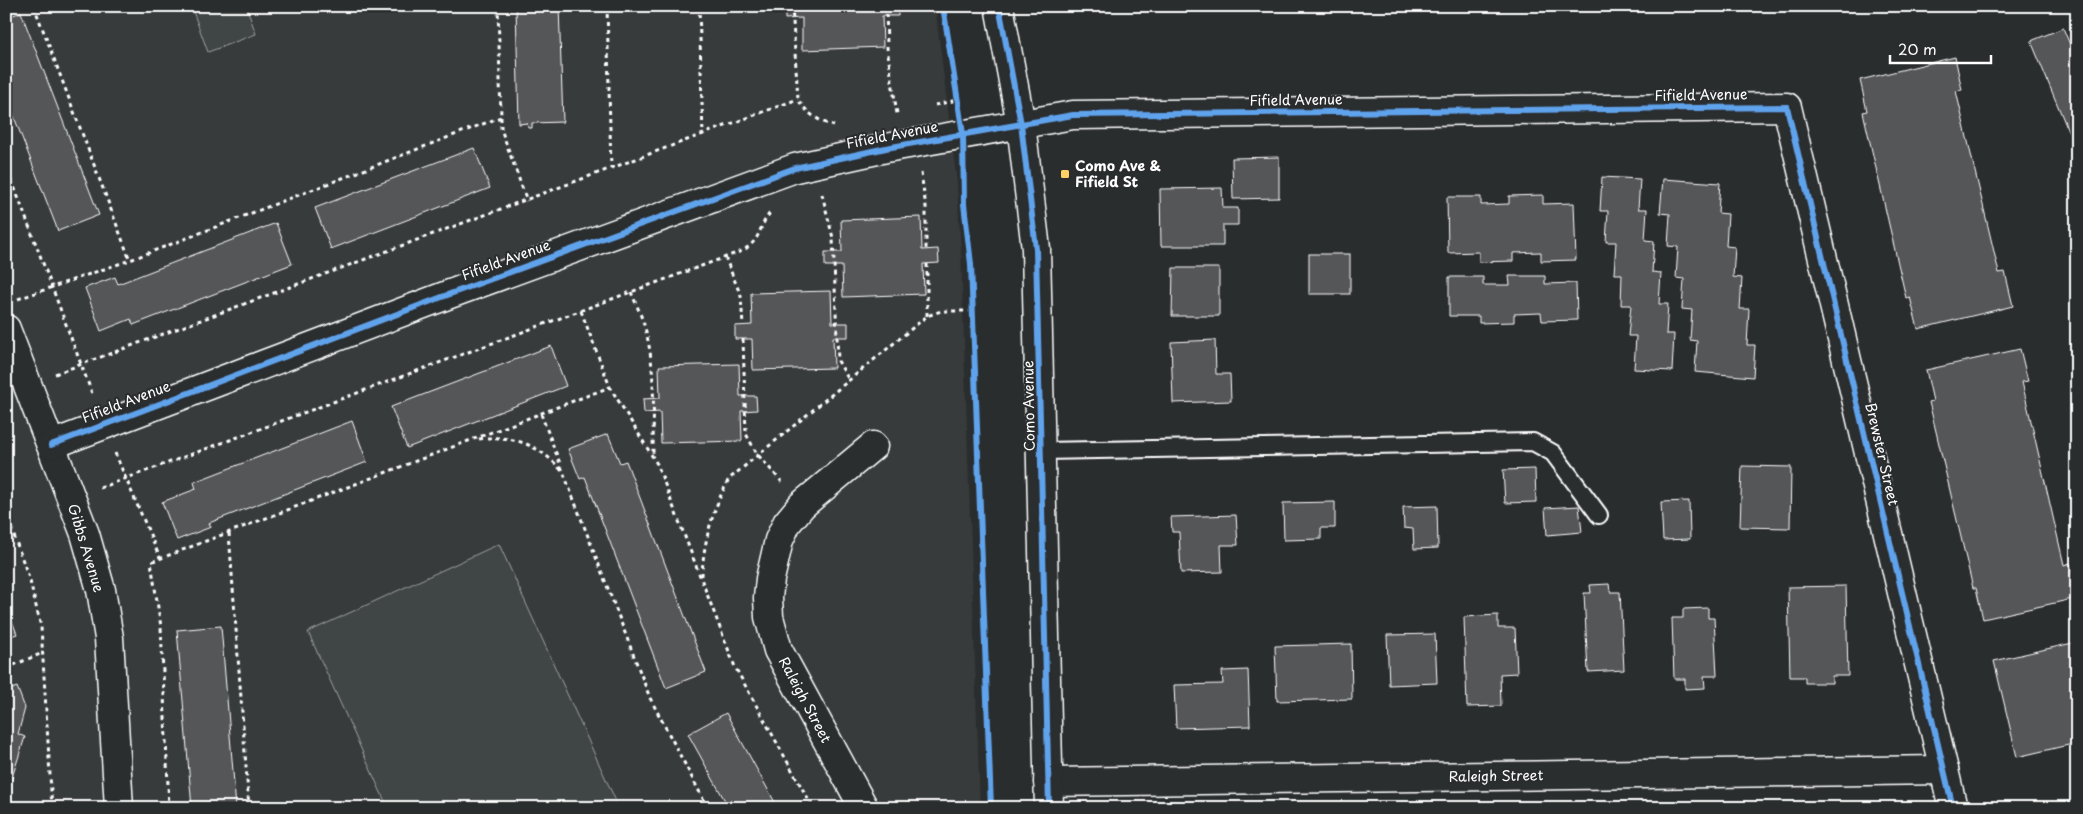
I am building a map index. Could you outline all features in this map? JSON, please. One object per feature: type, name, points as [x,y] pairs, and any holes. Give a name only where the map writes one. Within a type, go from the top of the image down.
[{"type":"street","name":"Como Avenue","points":[[999,6],[1021,124],[1036,248],[1049,795]]},
{"type":"street","name":"Fifield Avenue","points":[[51,445],[450,294],[795,168],[902,145],[1073,115],[1786,107]]},
{"type":"street","name":"Brewster Street","points":[[1786,107],[1953,808]]},
{"type":"street","name":"Gibbs Avenue","points":[[6,329],[51,445],[94,565],[109,638],[119,808]]},
{"type":"street","name":"Raleigh Street","points":[[864,808],[786,667],[778,650],[769,618],[770,580],[779,540],[787,523],[802,505],[873,446]]},
{"type":"street","name":"Raleigh Street","points":[[1049,795],[1944,770]]},
{"type":"lane","points":[[1042,451],[1533,442],[1553,453],[1599,515]]},
{"type":"path","points":[[34,6],[130,260]]},
{"type":"path","points":[[498,6],[501,129],[527,201]]},
{"type":"path","points":[[607,6],[611,169]]},
{"type":"path","points":[[699,6],[703,135]]},
{"type":"path","points":[[792,6],[798,99],[803,108],[824,122],[833,126],[842,124]]},
{"type":"path","points":[[886,6],[887,48],[902,145]]},
{"type":"path","points":[[956,91],[963,134]]},
{"type":"path","points":[[28,386],[80,364],[527,201],[798,99]]},
{"type":"path","points":[[931,106],[957,100]]},
{"type":"path","points":[[888,114],[906,111]]},
{"type":"path","points":[[15,300],[130,260],[501,117]]},
{"type":"path","points":[[6,165],[124,478],[160,558]]},
{"type":"path","points":[[913,173],[929,171]]},
{"type":"path","points":[[920,172],[926,207],[926,250]]},
{"type":"path","points":[[814,196],[830,192]]},
{"type":"path","points":[[822,194],[833,238],[838,361],[849,380]]},
{"type":"path","points":[[71,499],[725,257],[752,245],[759,237],[765,220],[778,207]]},
{"type":"path","points":[[725,257],[741,296],[743,325]]},
{"type":"path","points":[[927,264],[928,316]]},
{"type":"path","points":[[631,292],[647,334],[649,345],[653,393],[652,456]]},
{"type":"path","points":[[972,302],[973,321]]},
{"type":"path","points":[[581,311],[610,387],[652,456],[735,667],[813,808]]},
{"type":"path","points":[[702,580],[702,565],[716,504],[729,479],[757,454],[928,316],[941,311],[973,311]]},
{"type":"path","points":[[743,339],[746,434],[757,454],[802,505]]},
{"type":"path","points":[[169,808],[161,628],[151,562],[610,387]]},
{"type":"path","points":[[541,414],[650,698],[708,808]]},
{"type":"path","points":[[473,439],[492,437],[529,444],[552,460],[564,473]]},
{"type":"path","points":[[6,513],[30,581],[41,627],[52,808]]},
{"type":"path","points":[[229,533],[249,808]]},
{"type":"path","points":[[6,668],[43,653]]},
{"type":"shaded area","points":[[6,6],[935,6],[957,183],[961,253],[980,808],[6,808]]},
{"type":"shaded area","points":[[191,6],[246,6],[256,34],[208,52]]},
{"type":"shaded area","points":[[499,544],[619,808],[388,808],[308,632]]},
{"type":"building","points":[[516,6],[559,6],[563,122],[532,123],[532,128],[528,128],[527,123],[519,124]]},
{"type":"building","points":[[785,6],[898,6],[898,16],[882,16],[883,47],[802,50],[802,18],[785,19]]},
{"type":"building","points":[[21,12],[99,215],[58,231],[6,96],[6,18]]},
{"type":"building","points":[[2063,28],[2077,61],[2077,152],[2031,41]]},
{"type":"building","points":[[1955,57],[1962,90],[1956,91],[1999,273],[2005,272],[2013,306],[1918,329],[1910,297],[1906,298],[1863,112],[1867,111],[1860,80]]},
{"type":"building","points":[[474,148],[490,188],[331,249],[315,208]]},
{"type":"building","points":[[1279,157],[1279,198],[1233,199],[1232,158]]},
{"type":"building","points":[[1602,177],[1640,179],[1638,209],[1647,209],[1645,240],[1654,241],[1652,272],[1661,273],[1659,304],[1668,304],[1666,334],[1674,334],[1672,371],[1634,369],[1636,336],[1628,336],[1631,305],[1621,305],[1622,274],[1614,274],[1616,242],[1606,242],[1608,211],[1600,211]]},
{"type":"building","points":[[1663,179],[1720,183],[1718,213],[1728,214],[1726,246],[1735,247],[1733,277],[1742,278],[1740,309],[1749,309],[1747,345],[1755,345],[1753,377],[1695,372],[1697,341],[1690,340],[1692,310],[1682,309],[1684,279],[1676,278],[1678,247],[1668,246],[1670,214],[1660,213]]},
{"type":"building","points":[[1222,188],[1223,208],[1238,208],[1238,225],[1223,225],[1223,246],[1161,246],[1160,189]]},
{"type":"building","points":[[1543,195],[1543,204],[1574,203],[1576,260],[1541,261],[1541,252],[1513,253],[1513,261],[1479,262],[1479,252],[1448,253],[1447,197],[1481,197],[1481,205],[1509,204],[1509,196]]},
{"type":"building","points":[[921,217],[922,250],[938,249],[939,263],[923,264],[924,294],[843,297],[842,266],[825,266],[825,252],[842,252],[841,220]]},
{"type":"building","points":[[276,223],[292,264],[133,325],[131,319],[101,331],[85,288],[115,277],[118,284]]},
{"type":"building","points":[[1309,254],[1350,254],[1350,294],[1309,294]]},
{"type":"building","points":[[1173,268],[1219,268],[1219,316],[1172,316]]},
{"type":"building","points":[[1509,276],[1545,276],[1545,284],[1576,283],[1577,320],[1542,321],[1541,313],[1514,314],[1514,322],[1479,323],[1479,316],[1449,316],[1449,277],[1483,277],[1483,285],[1510,285]]},
{"type":"building","points":[[831,291],[832,323],[848,323],[848,337],[833,337],[834,368],[753,370],[752,339],[735,339],[735,326],[752,325],[751,293]]},
{"type":"building","points":[[1215,340],[1216,374],[1230,374],[1231,401],[1173,403],[1171,342]]},
{"type":"building","points":[[551,346],[566,386],[407,448],[391,407]]},
{"type":"building","points":[[2020,349],[2028,381],[2022,382],[2064,565],[2070,563],[2077,598],[1983,619],[1976,588],[1973,588],[1929,402],[1933,401],[1926,370]]},
{"type":"building","points":[[739,364],[740,396],[756,396],[757,410],[741,411],[742,441],[661,443],[660,412],[644,413],[643,399],[660,398],[659,366]]},
{"type":"building","points":[[352,421],[367,462],[209,523],[211,527],[177,540],[162,502],[196,489],[194,482]]},
{"type":"building","points":[[608,434],[620,463],[626,461],[706,672],[666,688],[585,477],[580,479],[568,449]]},
{"type":"building","points":[[1742,466],[1791,467],[1790,528],[1740,527]]},
{"type":"building","points":[[1535,469],[1536,502],[1505,503],[1503,470]]},
{"type":"building","points":[[1689,501],[1690,539],[1663,540],[1661,502]]},
{"type":"building","points":[[1335,502],[1335,528],[1321,528],[1321,539],[1284,540],[1283,503]]},
{"type":"building","points":[[1437,506],[1438,548],[1414,549],[1413,529],[1404,528],[1403,507]]},
{"type":"building","points":[[1579,506],[1582,532],[1547,535],[1545,508]]},
{"type":"building","points":[[1236,515],[1238,545],[1221,545],[1222,572],[1181,573],[1179,532],[1172,532],[1171,517]]},
{"type":"building","points":[[1609,584],[1610,592],[1620,592],[1624,670],[1588,672],[1584,593],[1591,593],[1590,585]]},
{"type":"building","points":[[1846,586],[1848,676],[1832,676],[1832,683],[1805,683],[1805,677],[1790,677],[1788,587]]},
{"type":"building","points":[[6,605],[17,634],[6,638]]},
{"type":"building","points":[[1708,608],[1708,618],[1714,618],[1717,676],[1704,676],[1705,688],[1685,689],[1685,679],[1674,679],[1672,618],[1683,618],[1683,609]]},
{"type":"building","points":[[1498,615],[1498,628],[1515,628],[1517,673],[1500,674],[1501,706],[1467,707],[1464,617]]},
{"type":"building","points":[[221,626],[236,808],[192,808],[177,630]]},
{"type":"building","points":[[1435,634],[1437,683],[1389,685],[1387,635]]},
{"type":"building","points":[[2077,642],[2077,743],[2017,757],[1994,661]]},
{"type":"building","points":[[1351,644],[1352,699],[1277,701],[1275,646]]},
{"type":"building","points":[[1248,670],[1250,726],[1176,728],[1174,685],[1223,684],[1222,671]]},
{"type":"building","points":[[17,687],[25,708],[18,734],[25,737],[6,796],[6,691]]},
{"type":"building","points":[[726,713],[778,808],[729,808],[688,734]]},
{"type":"building","points":[[2077,800],[2077,808],[2040,808]]},
{"type":"cycle path","points":[[943,6],[963,134],[964,204],[971,264],[991,808]]},
{"type":"cycle path","points":[[999,6],[1021,124],[1036,249],[1049,808]]},
{"type":"cycle path","points":[[51,445],[450,294],[795,168],[886,148],[1073,115],[1787,107],[1953,808]]},
{"type":"place","name":"Como Ave & Fifield St","points":[[1065,174]]}]
